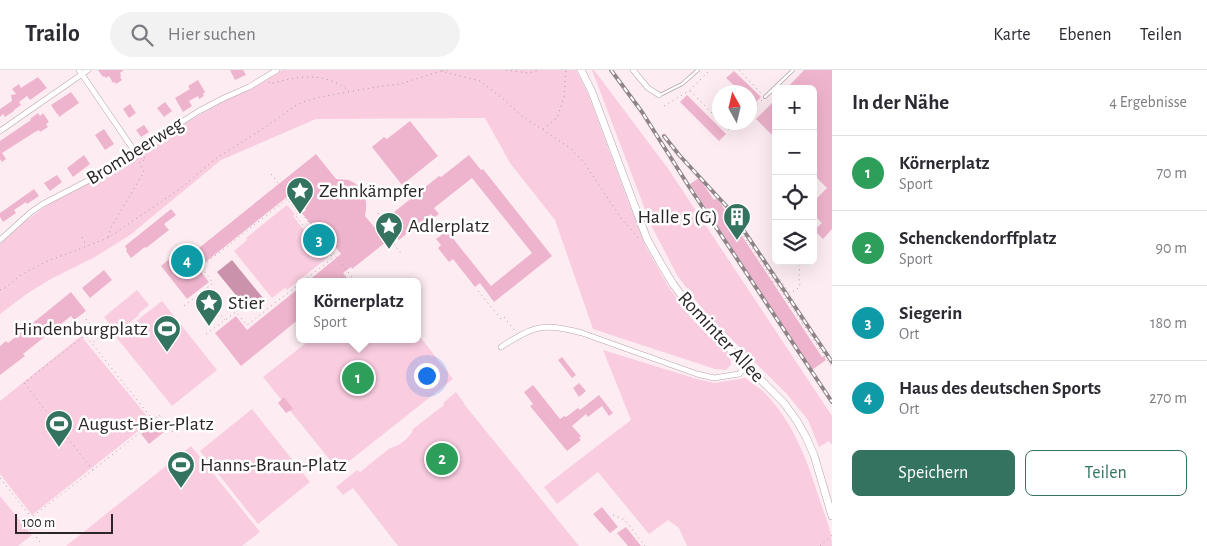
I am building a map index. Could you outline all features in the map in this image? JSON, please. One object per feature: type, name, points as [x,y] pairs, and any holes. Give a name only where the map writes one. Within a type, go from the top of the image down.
[{"type":"street","points":[[0,131],[80,72],[88,70]]},
{"type":"street","name":"Brombeerweg","points":[[0,240],[31,212],[43,204],[138,152],[199,111],[249,87],[277,70]]},
{"type":"street","name":"Rominter Allee","points":[[581,70],[592,92],[647,239],[657,258],[696,315],[784,403],[797,421],[814,456],[832,516]]},
{"type":"street","points":[[633,70],[648,88],[659,95]]},
{"type":"street","points":[[80,72],[138,152]]},
{"type":"street","points":[[501,347],[534,328],[550,326],[570,329],[697,374],[714,378],[739,374],[747,366]]},
{"type":"lane","points":[[659,95],[682,84],[698,70]]},
{"type":"lane","points":[[765,97],[793,70]]},
{"type":"path","points":[[0,290],[45,262],[108,238],[181,188],[215,159],[295,106],[313,99],[400,84],[441,70],[448,70]]},
{"type":"path","points":[[441,70],[480,81],[522,116],[570,148],[583,160],[621,218],[642,243]]},
{"type":"path","points":[[506,70],[528,73],[540,70]]},
{"type":"path","points":[[542,129],[557,118],[564,97],[566,70]]},
{"type":"path","points":[[664,106],[689,91],[710,70]]},
{"type":"path","points":[[739,70],[765,97],[757,104]]},
{"type":"path","points":[[269,82],[270,84],[290,79],[316,77],[342,85],[350,92]]},
{"type":"path","points":[[689,91],[712,114]]},
{"type":"path","points":[[108,238],[110,229],[144,172],[139,164],[146,159],[138,152]]},
{"type":"path","points":[[271,174],[298,212],[295,215],[320,247],[322,245],[333,258]]},
{"type":"path","points":[[288,198],[353,278]]},
{"type":"path","points":[[184,306],[213,282],[201,267],[288,198]]},
{"type":"path","points":[[727,211],[832,367]]},
{"type":"path","points":[[378,213],[383,229],[402,255]]},
{"type":"path","points":[[82,237],[88,246]]},
{"type":"path","points":[[307,278],[336,257]]},
{"type":"path","points":[[773,282],[779,278],[790,293],[800,287],[800,265]]},
{"type":"path","points":[[206,334],[236,312],[247,325],[296,286]]},
{"type":"path","points":[[202,291],[225,320]]},
{"type":"path","points":[[478,291],[501,319],[504,317],[519,335]]},
{"type":"path","points":[[86,319],[100,337],[92,343]]},
{"type":"path","points":[[93,470],[24,383],[86,336],[153,420]]},
{"type":"path","points":[[40,542],[25,522],[152,423],[159,415],[175,434]]},
{"type":"path","points":[[0,478],[31,518]]},
{"type":"path","points":[[612,516],[625,520],[645,546]]},
{"type":"path","points":[[820,546],[832,534]]},
{"type":"shaded area","points":[[282,70],[576,70],[588,94],[646,247],[668,286],[691,318],[730,355],[731,365],[726,370],[715,369],[593,329],[555,220],[510,163],[485,118],[316,119],[221,160],[130,235],[95,257],[51,279],[0,314],[0,244],[23,223],[49,204],[103,176],[192,119],[254,87]]},
{"type":"shaded area","points":[[592,70],[594,70],[669,170],[832,416],[832,445],[829,441],[819,447],[808,420],[787,394],[706,314],[677,275],[651,225]]},
{"type":"shaded area","points":[[287,205],[295,214],[293,216],[319,249],[321,248],[328,257],[302,278],[296,278],[296,283],[287,290],[285,288],[272,298],[234,251],[247,240],[246,238]]},
{"type":"shaded area","points":[[232,260],[263,298],[248,310],[217,272]]},
{"type":"shaded area","points":[[137,290],[149,305],[117,333],[104,317]]},
{"type":"shaded area","name":"Hindenburgplatz","points":[[162,301],[217,370],[172,406],[116,337]]},
{"type":"shaded area","name":"August-Bier-Platz","points":[[81,336],[151,421],[32,515],[0,474],[0,401]]},
{"type":"shaded area","points":[[421,338],[453,379],[338,470],[263,377],[306,343],[421,343]]},
{"type":"shaded area","points":[[603,350],[715,383],[745,378],[764,392],[784,416],[798,443],[810,471],[828,524],[832,546],[687,546],[679,528],[668,520],[649,534],[598,472],[557,504],[544,487],[631,420]]},
{"type":"shaded area","points":[[456,392],[579,546],[398,546],[353,488],[343,495],[336,487],[357,470],[360,472],[390,448],[404,441],[413,429],[444,405],[443,403]]},
{"type":"shaded area","points":[[252,409],[310,482],[258,524],[200,451]]},
{"type":"shaded area","name":"Hanns-Braun-Platz","points":[[191,446],[260,532],[242,546],[66,546]]},
{"type":"shaded area","points":[[0,496],[32,535],[18,546],[0,546]]},
{"type":"building","points":[[98,70],[124,70],[120,73],[122,80],[116,84],[115,82],[113,83],[109,76],[103,77]]},
{"type":"building","points":[[230,70],[243,70],[246,75],[235,80]]},
{"type":"building","points":[[804,70],[832,70],[832,229],[823,239],[817,233],[817,227],[822,223],[817,218],[817,198],[827,188],[817,178],[817,85],[790,85]]},
{"type":"building","points":[[734,71],[749,85],[734,85],[726,78]]},
{"type":"building","points":[[38,77],[47,88],[30,100],[27,96],[19,102],[21,105],[14,111],[5,117],[3,114],[0,117],[0,109],[12,101],[11,95],[16,94],[12,89],[19,84],[21,88]]},
{"type":"building","points":[[198,80],[205,92],[204,96],[199,99],[198,96],[189,101],[192,106],[183,112],[175,98],[190,89],[188,86]]},
{"type":"building","points":[[71,92],[79,103],[59,117],[51,105]]},
{"type":"building","points":[[757,93],[761,97],[757,101]]},
{"type":"building","points":[[687,95],[712,120],[712,130],[722,130],[726,134],[719,141],[680,102]]},
{"type":"building","points":[[165,102],[172,111],[164,117],[157,108]]},
{"type":"building","points":[[772,103],[772,135],[757,120]]},
{"type":"building","points":[[130,104],[136,113],[129,118],[123,109]]},
{"type":"building","points":[[38,113],[40,116],[43,113],[49,122],[46,124],[48,127],[40,132],[39,130],[35,132],[2,153],[6,159],[2,162],[0,159],[0,141]]},
{"type":"building","points":[[410,121],[438,156],[402,185],[372,147],[384,137],[387,139]]},
{"type":"building","points":[[144,125],[149,132],[141,137],[136,130]]},
{"type":"building","points":[[104,129],[114,144],[105,150],[95,135]]},
{"type":"building","points":[[316,154],[336,179],[349,180],[360,188],[366,202],[365,216],[380,234],[388,227],[383,221],[439,176],[441,177],[469,155],[481,170],[483,169],[552,256],[494,302],[480,283],[475,287],[453,259],[449,262],[438,248],[441,245],[436,239],[447,231],[491,286],[532,253],[472,178],[434,208],[439,214],[434,218],[431,214],[399,240],[392,234],[384,240],[386,242],[352,269],[351,267],[343,273],[347,278],[312,278],[341,254],[328,238],[324,241],[302,213],[306,210],[292,193],[198,268],[209,282],[187,299],[161,266],[182,248],[189,256]]},
{"type":"building","points":[[84,155],[90,164],[73,177],[67,168]]},
{"type":"building","points":[[57,175],[62,182],[50,191],[44,183]]},
{"type":"building","name":"Halle 5 (G)","points":[[699,178],[714,200],[717,198],[822,357],[824,356],[826,360],[812,370],[690,184]]},
{"type":"building","points":[[34,189],[39,196],[14,210],[16,213],[3,222],[0,213]]},
{"type":"building","points":[[171,209],[176,215],[164,224],[169,230],[131,258],[125,246]]},
{"type":"building","points":[[104,270],[112,280],[90,298],[82,288]]},
{"type":"building","points":[[296,290],[296,321],[241,366],[215,333],[236,316],[247,330]]},
{"type":"building","points":[[71,292],[86,311],[74,320],[71,316],[0,375],[0,346],[6,341],[8,343]]},
{"type":"building","points":[[562,357],[576,375],[572,378],[558,360]]},
{"type":"building","points":[[579,383],[586,391],[579,397],[573,388]]},
{"type":"building","points":[[533,385],[560,419],[578,408],[580,410],[599,395],[613,413],[609,416],[602,406],[588,417],[586,414],[572,426],[581,436],[579,438],[581,440],[567,451],[530,406],[533,404],[524,392]]},
{"type":"building","points":[[284,397],[293,409],[286,413],[278,403]]},
{"type":"building","points":[[156,421],[164,432],[149,444],[141,434]]},
{"type":"building","points":[[602,507],[618,527],[610,533],[593,514]]},
{"type":"building","points":[[626,527],[641,546],[628,546],[617,533]]},
{"type":"railway","points":[[611,70],[642,112],[688,185],[832,402]]},
{"type":"railway","points":[[664,136],[730,210],[832,362]]},
{"type":"place","name":"Zehnkämpfer","points":[[300,215]]},
{"type":"place","name":"Siegerin","points":[[319,240]]},
{"type":"place","name":"Halle 5 (G)","points":[[737,241]]},
{"type":"place","name":"Adlerplatz","points":[[389,250]]},
{"type":"place","name":"Haus des deutschen Sports","points":[[187,261]]},
{"type":"place","name":"Stier","points":[[209,327]]},
{"type":"place","name":"Hindenburgplatz","points":[[167,353]]},
{"type":"place","name":"Körnerplatz","points":[[358,378]]},
{"type":"place","name":"August-Bier-Platz","points":[[59,448]]},
{"type":"place","name":"Schenckendorffplatz","points":[[442,459]]},
{"type":"place","name":"Hanns-Braun-Platz","points":[[181,489]]}]
